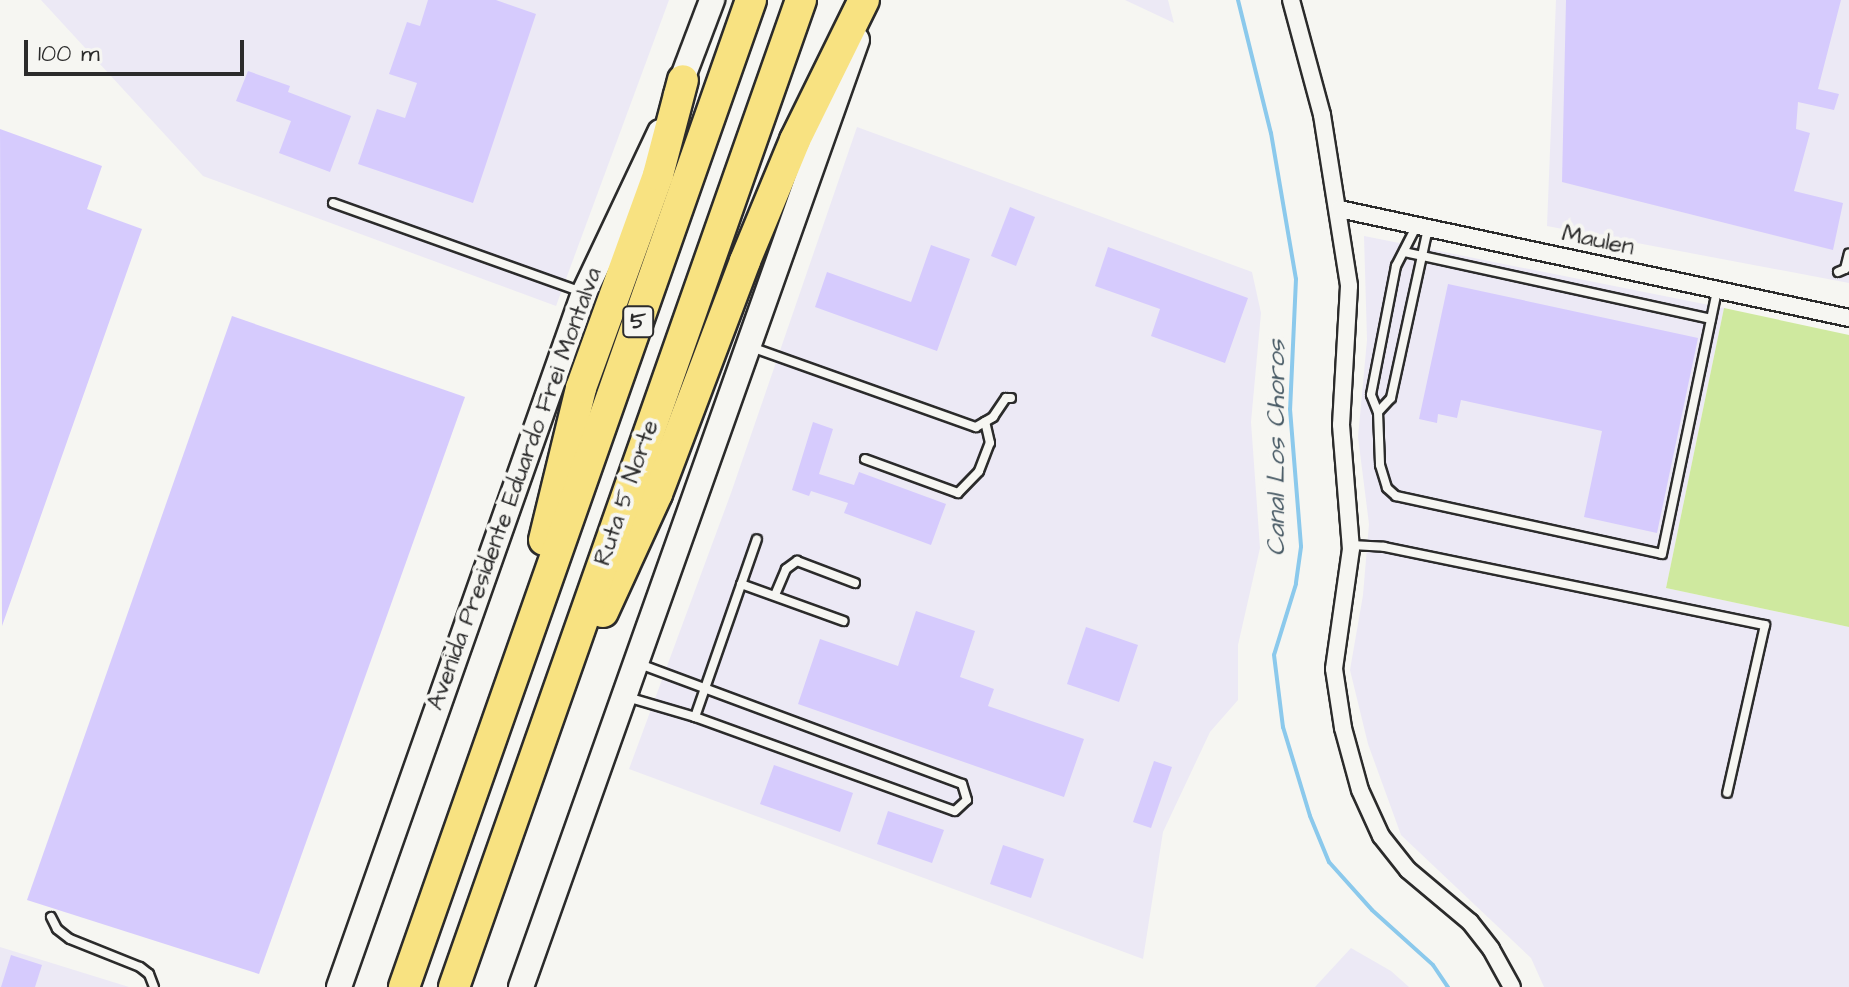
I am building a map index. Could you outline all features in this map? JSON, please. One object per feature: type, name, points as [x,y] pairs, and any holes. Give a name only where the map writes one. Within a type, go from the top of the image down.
[{"type":"highway","name":"Ruta 5 Norte","points":[[404,987],[751,0]]},
{"type":"highway","name":"Ruta 5 Norte","points":[[454,987],[801,0]]},
{"type":"highway","points":[[549,717],[643,527],[765,211],[812,102],[864,0]]},
{"type":"highway","points":[[524,644],[548,523],[581,388],[654,186],[683,80]]},
{"type":"main road","name":"Avenida Presidente Eduardo Frei Montalva","points":[[339,987],[584,293],[683,80],[712,0]]},
{"type":"main road","points":[[521,987],[871,0]]},
{"type":"street","points":[[1291,0],[1322,115],[1339,209],[1349,306],[1341,425],[1351,545],[1335,682],[1363,797],[1390,849],[1408,870],[1470,922],[1491,949],[1512,987]]},
{"type":"street","name":"Maulen","points":[[1339,209],[1849,318]]},
{"type":"lane","points":[[333,203],[584,293]]},
{"type":"lane","points":[[1422,228],[1396,266],[1371,395],[1378,412],[1376,435],[1383,479],[1396,496],[1662,554],[1717,291]]},
{"type":"lane","points":[[1378,412],[1391,398],[1422,257],[1422,228]]},
{"type":"lane","points":[[1404,252],[1711,319]]},
{"type":"lane","points":[[1838,272],[1845,269],[1849,253]]},
{"type":"lane","points":[[748,345],[976,427],[985,422],[1006,398],[1011,398]]},
{"type":"lane","points":[[865,459],[958,493],[979,471],[990,443],[985,422]]},
{"type":"lane","points":[[695,717],[757,539]]},
{"type":"lane","points":[[1351,545],[1384,547],[1765,625],[1727,793]]},
{"type":"lane","points":[[775,595],[786,569],[797,561],[855,583]]},
{"type":"lane","points":[[741,584],[843,621]]},
{"type":"lane","points":[[624,696],[695,717],[955,811],[967,800],[962,784],[705,691],[635,662]]},
{"type":"lane","points":[[51,917],[57,929],[70,939],[140,967],[149,974],[154,987]]},
{"type":"shaded area","points":[[41,0],[669,0],[556,306],[203,176]]},
{"type":"shaded area","points":[[1125,0],[1168,0],[1174,23]]},
{"type":"shaded area","points":[[1556,0],[1849,0],[1849,283],[1547,226]]},
{"type":"shaded area","points":[[857,127],[1252,272],[1261,313],[1251,422],[1260,548],[1238,645],[1238,700],[1210,732],[1163,832],[1143,959],[629,769],[731,493]]},
{"type":"shaded area","points":[[1364,236],[1724,308],[1666,588],[1849,627],[1849,987],[1544,987],[1531,958],[1401,835],[1368,744],[1350,670],[1363,595],[1369,524],[1358,437],[1367,340]]},
{"type":"shaded area","points":[[0,947],[129,987],[0,987]]},
{"type":"shaded area","points":[[1351,948],[1391,971],[1409,987],[1315,987]]},
{"type":"green space","points":[[1724,308],[1849,335],[1849,627],[1666,588]]},
{"type":"building","points":[[428,0],[496,0],[536,14],[473,203],[358,164],[377,109],[405,118],[417,83],[389,74],[407,22],[420,26]]},
{"type":"building","points":[[1566,0],[1841,0],[1818,89],[1839,94],[1834,110],[1798,102],[1796,129],[1810,133],[1794,191],[1843,203],[1833,250],[1562,182]]},
{"type":"building","points":[[248,71],[290,86],[288,92],[351,116],[330,172],[279,153],[291,121],[236,101]]},
{"type":"building","points":[[0,129],[102,166],[87,209],[142,229],[2,626]]},
{"type":"building","points":[[1010,207],[1035,217],[1016,266],[991,256]]},
{"type":"building","points":[[931,245],[970,259],[937,351],[815,307],[827,272],[911,302]]},
{"type":"building","points":[[1108,247],[1248,298],[1225,363],[1151,336],[1160,309],[1095,286]]},
{"type":"building","points":[[1448,284],[1698,338],[1657,533],[1584,517],[1602,431],[1461,400],[1457,418],[1438,414],[1437,423],[1419,419]]},
{"type":"building","points":[[232,316],[465,397],[259,974],[27,900]]},
{"type":"building","points":[[813,422],[833,429],[819,474],[854,485],[859,472],[946,504],[931,545],[844,513],[848,503],[811,491],[809,496],[792,490]]},
{"type":"building","points":[[916,611],[975,631],[960,677],[994,689],[988,706],[1084,739],[1064,797],[798,704],[820,639],[898,666]]},
{"type":"building","points":[[1086,627],[1138,645],[1119,702],[1067,684]]},
{"type":"building","points":[[1154,761],[1172,767],[1151,828],[1133,822]]},
{"type":"building","points":[[774,765],[853,793],[840,832],[760,804]]},
{"type":"building","points":[[888,811],[944,830],[932,863],[877,844]]},
{"type":"building","points":[[1003,845],[1044,859],[1031,898],[990,884]]},
{"type":"building","points":[[11,955],[42,965],[35,987],[1,987]]},
{"type":"waterway","name":"Canal Los Choros","points":[[1238,0],[1271,133],[1296,279],[1290,409],[1301,547],[1296,584],[1274,655],[1283,727],[1310,816],[1329,862],[1372,910],[1433,965],[1448,987]]}]
